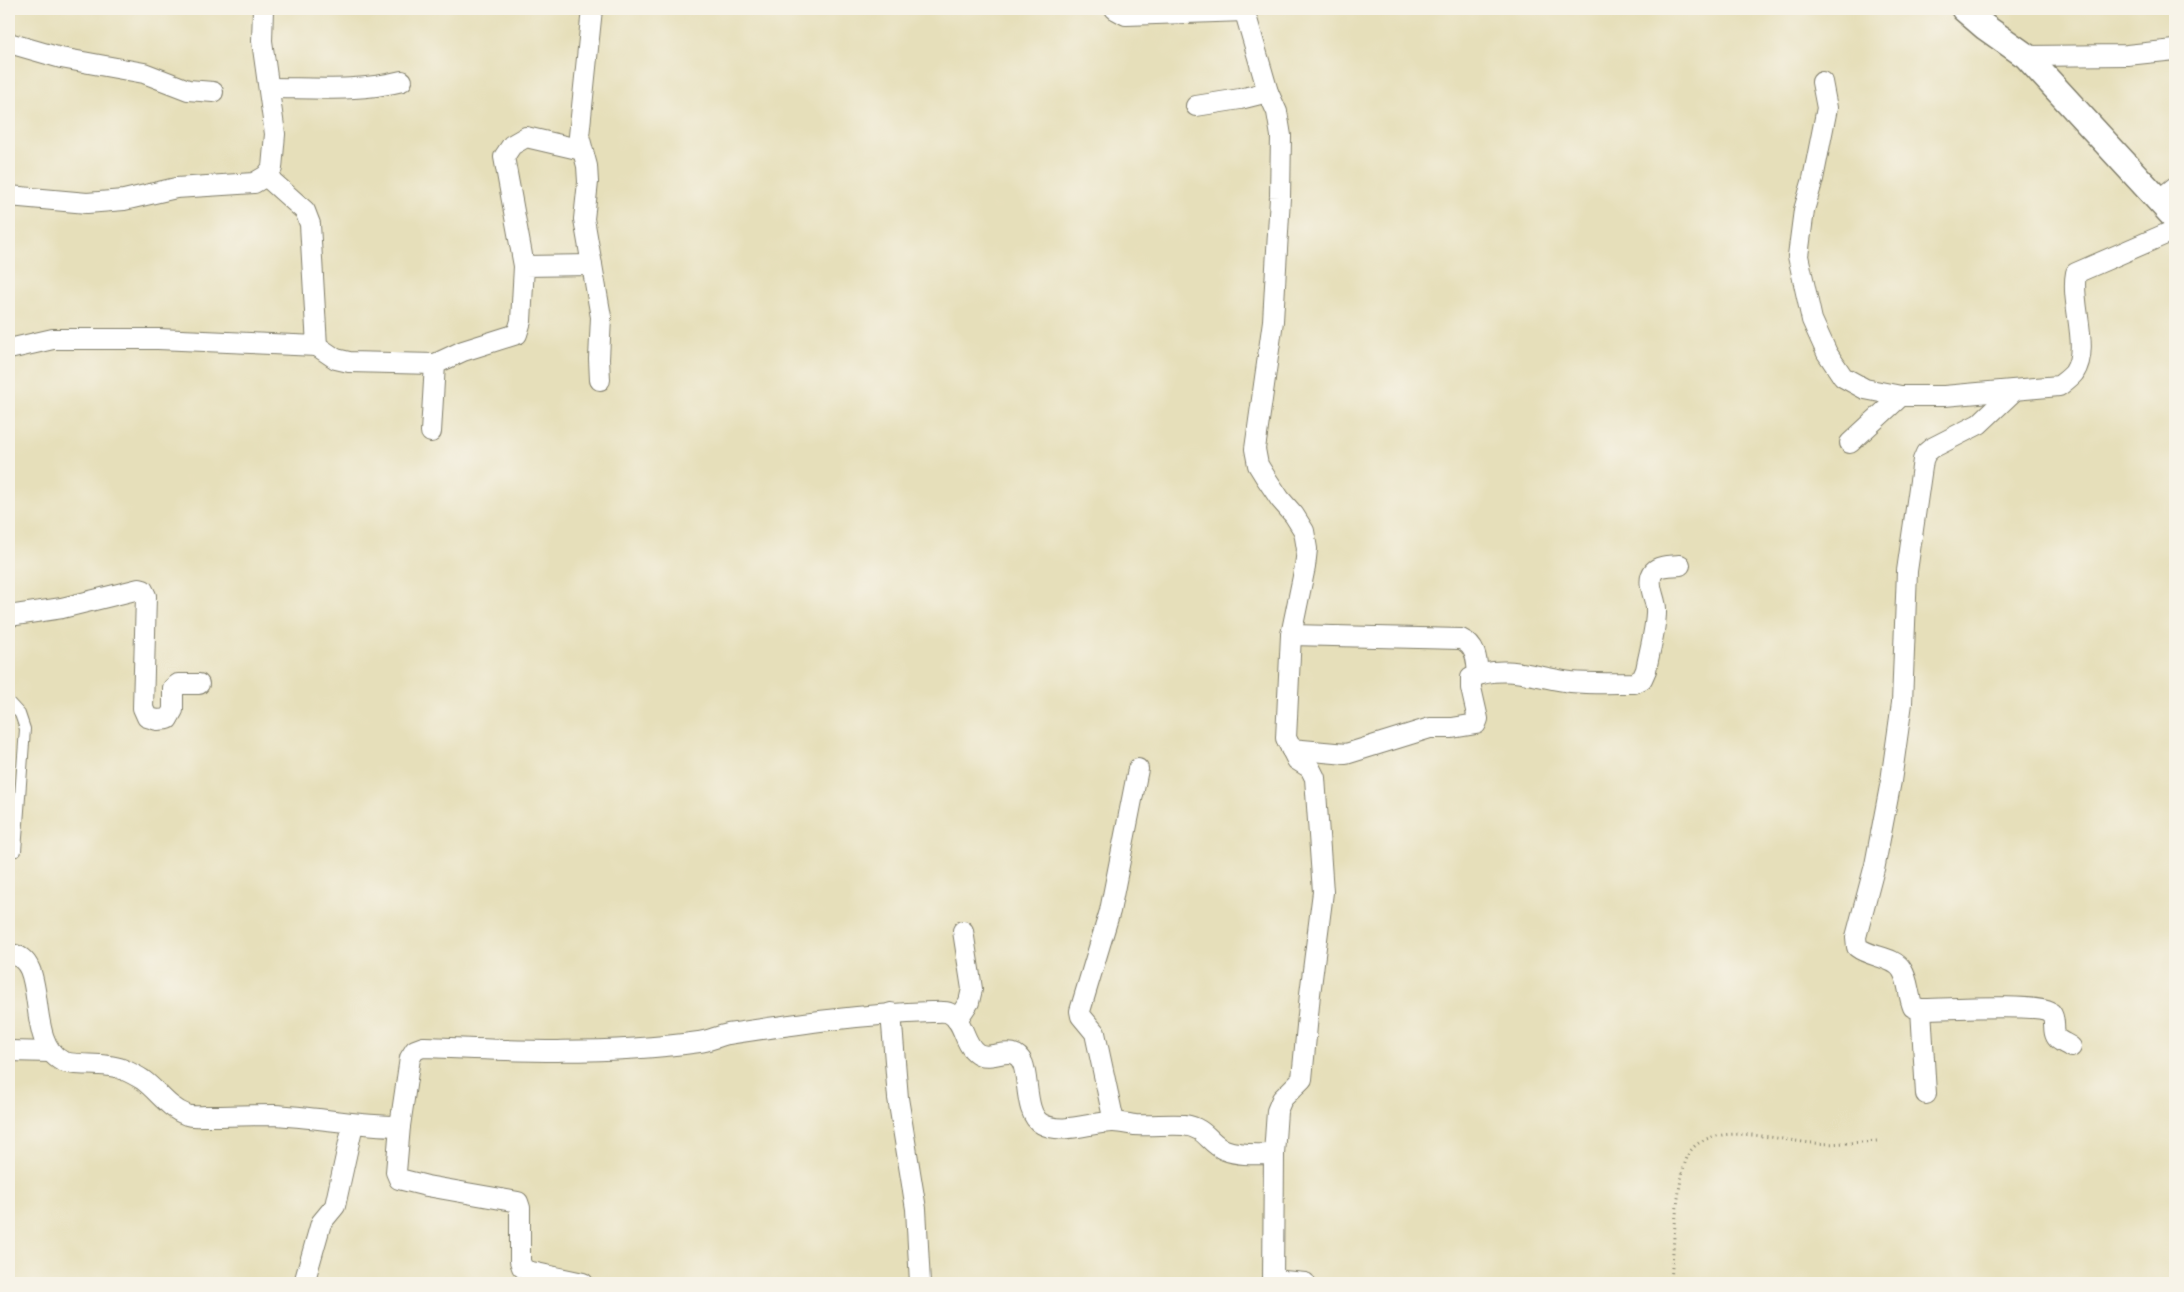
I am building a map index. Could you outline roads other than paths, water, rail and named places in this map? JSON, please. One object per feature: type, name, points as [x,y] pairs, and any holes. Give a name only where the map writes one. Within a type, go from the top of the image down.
[{"type":"street","points":[[9,196],[87,203],[124,200],[176,188],[254,183],[266,176],[272,168],[275,134],[262,41],[262,9]]},
{"type":"street","points":[[592,9],[579,136],[588,174],[584,219],[601,317],[598,359],[600,380]]},
{"type":"street","points":[[1115,9],[1126,14],[1244,10],[1268,92],[1277,112],[1281,136],[1280,197],[1273,321],[1255,449],[1258,465],[1304,532],[1307,549],[1292,635],[1286,738],[1297,760],[1310,768],[1315,778],[1323,892],[1310,994],[1302,1079],[1282,1099],[1278,1106],[1274,1154],[1273,1282],[1305,1283]]},
{"type":"street","points":[[1964,9],[1985,27],[2026,56],[2097,134],[2167,193],[2175,218]]},
{"type":"street","points":[[9,42],[61,58],[144,73],[188,90],[214,92]]},
{"type":"street","points":[[2026,56],[2127,55],[2175,50]]},
{"type":"street","points":[[269,88],[361,88],[383,86],[402,81]]},
{"type":"street","points":[[1822,82],[1827,108],[1813,180],[1804,210],[1798,256],[1812,320],[1827,353],[1843,377],[1865,389],[1901,396],[1944,396],[2059,386],[2073,374],[2081,357],[2073,286],[2076,273],[2175,230]]},
{"type":"street","points":[[1196,106],[1240,99],[1268,92]]},
{"type":"street","points":[[9,348],[54,339],[158,339],[317,346],[336,358],[349,362],[435,364],[463,350],[516,334],[522,321],[524,266],[504,157],[512,145],[526,137],[582,150]]},
{"type":"street","points":[[266,176],[305,211],[310,224],[317,346]]},
{"type":"street","points":[[524,266],[592,265]]},
{"type":"street","points":[[430,432],[435,364]]},
{"type":"street","points":[[2015,390],[1979,424],[1932,448],[1926,453],[1907,571],[1902,703],[1891,781],[1875,865],[1856,937],[1858,947],[1866,954],[1893,961],[1901,968],[1906,978],[1913,1007],[1921,1009],[2027,1007],[2045,1010],[2053,1018],[2057,1038],[2071,1047]]},
{"type":"street","points":[[1850,442],[1901,396]]},
{"type":"street","points":[[1291,750],[1346,754],[1430,728],[1452,728],[1476,724],[1478,719],[1471,688],[1471,678],[1487,672],[1512,672],[1573,682],[1634,683],[1642,679],[1646,670],[1656,609],[1651,588],[1654,570],[1660,567],[1680,565]]},
{"type":"street","points":[[9,616],[62,608],[139,589],[143,590],[146,596],[143,708],[146,717],[157,720],[168,719],[173,710],[173,688],[178,684],[199,684]]},
{"type":"street","points":[[1292,635],[1461,639],[1471,644],[1478,659],[1478,675]]},
{"type":"street","points":[[1114,1122],[1095,1034],[1081,1016],[1080,1011],[1110,911],[1138,769]]},
{"type":"street","points":[[957,1020],[969,1002],[972,989],[963,932]]},
{"type":"street","points":[[9,954],[16,954],[28,962],[34,981],[38,1020],[43,1037],[51,1052],[63,1062],[106,1065],[121,1069],[143,1080],[167,1104],[188,1115],[273,1115],[353,1124],[400,1126]]},
{"type":"street","points":[[1921,1009],[1926,1094]]},
{"type":"street","points":[[583,1283],[527,1271],[522,1267],[520,1261],[520,1208],[518,1202],[427,1186],[399,1179],[396,1172],[400,1126],[410,1058],[415,1050],[423,1047],[554,1052],[605,1051],[700,1042],[726,1035],[823,1020],[891,1013],[949,1013],[957,1020],[970,1049],[980,1055],[1011,1052],[1019,1057],[1024,1065],[1034,1116],[1041,1124],[1058,1128],[1114,1122],[1196,1128],[1225,1150],[1240,1153],[1274,1154]]},
{"type":"street","points":[[891,1013],[898,1098],[916,1210],[920,1283]]},
{"type":"street","points":[[9,1051],[51,1052]]},
{"type":"street","points":[[304,1283],[321,1223],[335,1206],[353,1124]]},
{"type":"lane","points":[[9,702],[20,714],[25,729],[16,851]]}]
